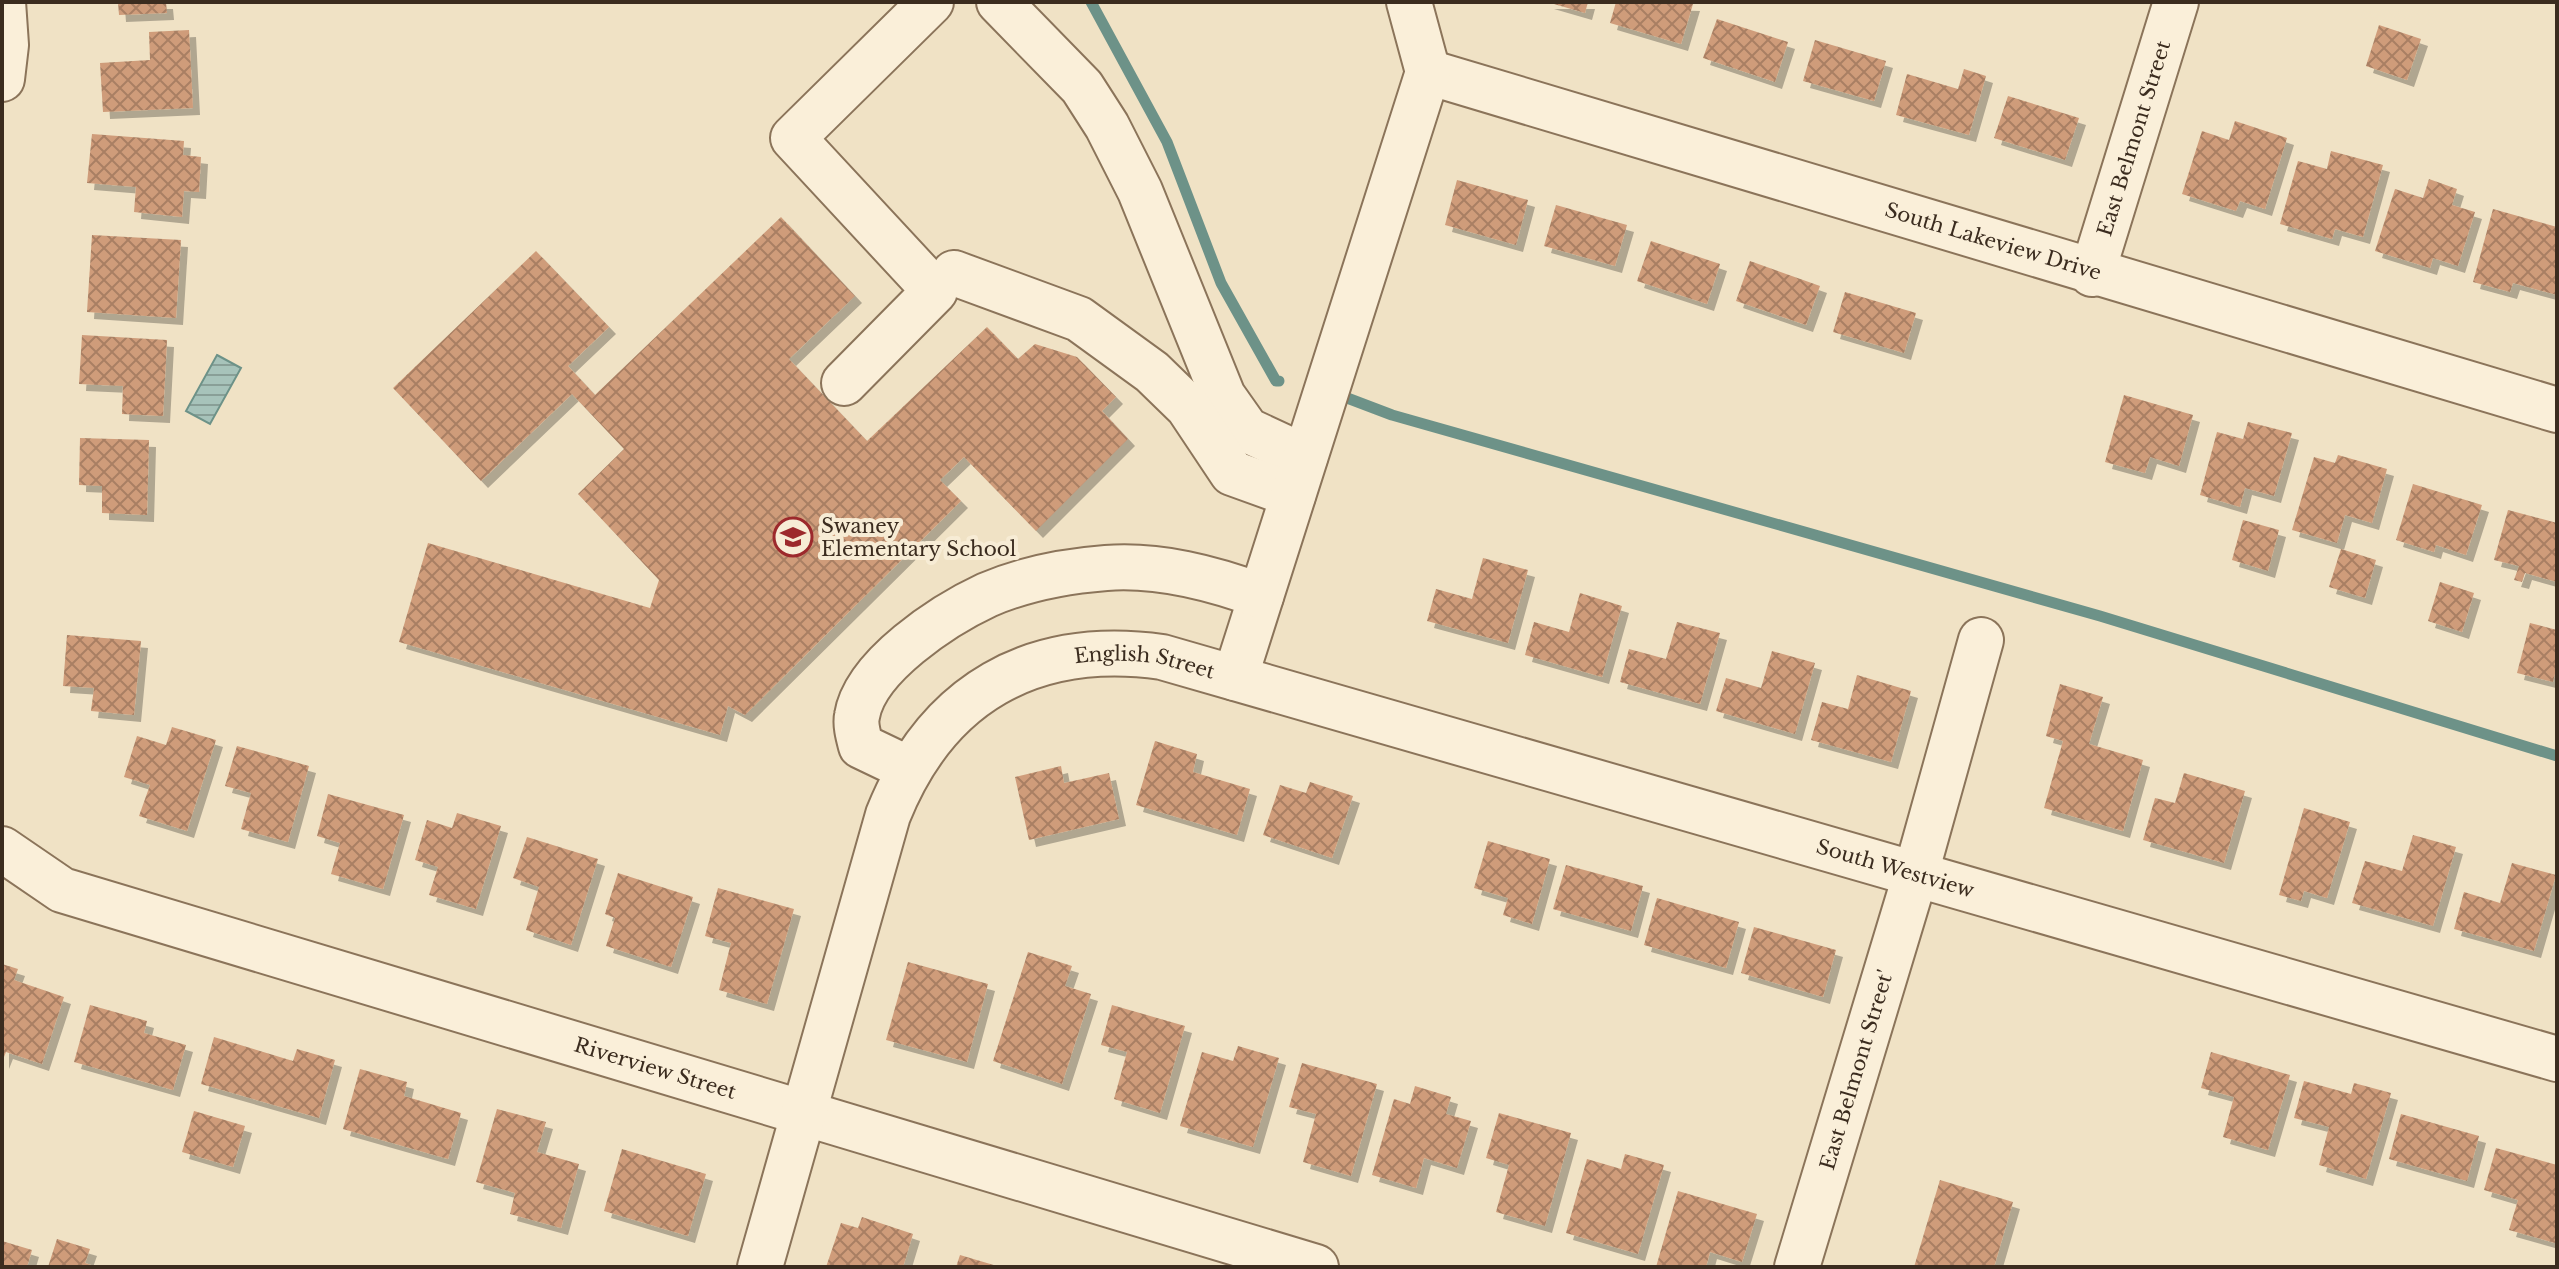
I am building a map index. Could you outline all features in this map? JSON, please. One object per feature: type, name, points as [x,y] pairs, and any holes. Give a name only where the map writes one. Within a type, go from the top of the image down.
[{"type":"street","points":[[2,79],[6,45],[3,2]]},
{"type":"street","points":[[844,383],[935,291],[793,138],[931,2]]},
{"type":"street","points":[[999,2],[1082,87],[1107,126],[1140,191],[1223,396],[1247,430],[1299,476]]},
{"type":"street","points":[[1409,2],[1428,72]]},
{"type":"street","name":"East Belmont Street","points":[[2092,274],[2176,2]]},
{"type":"street","name":"South Lakeview Drive","points":[[1428,72],[2092,274],[2557,410]]},
{"type":"street","name":"English Street","points":[[760,1267],[888,815],[909,769],[929,738],[960,707],[984,689],[1037,664],[1095,652],[1162,657],[1235,678],[1428,72]]},
{"type":"street","points":[[954,273],[1079,319],[1152,372],[1188,407],[1232,473],[1299,476]]},
{"type":"street","points":[[909,769],[861,746],[856,717],[875,676],[925,631],[987,595],[1047,576],[1108,568],[1164,570],[1222,581],[1261,596]]},
{"type":"street","points":[[1916,873],[1981,640]]},
{"type":"street","name":"South Westview","points":[[1235,678],[2557,1059]]},
{"type":"street","name":"Riverview Street","points":[[2,849],[62,890],[1316,1267]]},
{"type":"street","name":"East Belmont Street'","points":[[1797,1267],[1916,873]]},
{"type":"water","points":[[217,355],[241,368],[210,424],[186,411]]},
{"type":"building","points":[[118,2],[166,2],[167,13],[119,15]]},
{"type":"building","points":[[1547,2],[1588,2],[1585,13]]},
{"type":"building","points":[[1616,2],[1693,4],[1681,44],[1610,23]]},
{"type":"building","points":[[1717,19],[1788,42],[1775,82],[1703,58]]},
{"type":"building","points":[[2379,25],[2421,39],[2407,80],[2366,66]]},
{"type":"building","points":[[189,30],[193,108],[103,112],[100,63],[150,60],[149,32]]},
{"type":"building","points":[[1815,40],[1886,61],[1874,101],[1803,81]]},
{"type":"building","points":[[1964,69],[1986,76],[1969,135],[1896,115],[1907,74],[1958,89]]},
{"type":"building","points":[[2008,96],[2079,118],[2065,160],[1994,138]]},
{"type":"building","points":[[2235,121],[2287,138],[2265,209],[2240,201],[2236,211],[2182,194],[2202,131],[2229,140]]},
{"type":"building","points":[[92,134],[184,141],[183,155],[201,157],[199,192],[184,191],[182,217],[134,212],[136,187],[87,183]]},
{"type":"building","points":[[2331,151],[2383,165],[2363,237],[2335,229],[2332,239],[2280,224],[2298,161],[2327,169]]},
{"type":"building","points":[[2429,179],[2457,189],[2452,205],[2475,212],[2458,266],[2433,258],[2430,268],[2375,251],[2395,189],[2423,198]]},
{"type":"building","points":[[1457,180],[1528,200],[1516,245],[1445,225]]},
{"type":"building","points":[[1556,205],[1627,225],[1615,266],[1544,246]]},
{"type":"building","points":[[2493,209],[2557,227],[2557,295],[2513,283],[2510,292],[2473,282]]},
{"type":"building","points":[[781,217],[855,296],[789,359],[867,441],[987,327],[1018,359],[1035,344],[1077,357],[1116,397],[1102,411],[1128,439],[1036,531],[964,457],[940,480],[961,501],[745,715],[728,706],[720,735],[399,642],[428,543],[650,608],[659,580],[578,494],[624,449],[572,394],[481,481],[393,388],[536,251],[609,327],[568,366],[595,395]]},
{"type":"building","points":[[92,235],[181,240],[176,318],[87,312]]},
{"type":"building","points":[[1651,241],[1720,264],[1707,304],[1637,281]]},
{"type":"building","points":[[1750,261],[1820,286],[1806,325],[1736,301]]},
{"type":"building","points":[[1845,292],[1916,313],[1904,353],[1833,332]]},
{"type":"building","points":[[82,335],[167,340],[163,416],[122,414],[123,386],[79,384]]},
{"type":"building","points":[[2124,395],[2193,415],[2179,466],[2150,457],[2145,473],[2105,462]]},
{"type":"building","points":[[2248,422],[2292,433],[2274,496],[2245,488],[2240,507],[2200,495],[2217,432],[2243,439]]},
{"type":"building","points":[[80,438],[149,440],[147,515],[102,513],[102,486],[79,485]]},
{"type":"building","points":[[2338,455],[2387,469],[2372,523],[2345,515],[2337,543],[2292,530],[2314,457],[2335,463]]},
{"type":"building","points":[[2413,484],[2482,505],[2466,555],[2436,545],[2434,552],[2396,540]]},
{"type":"building","points":[[2508,510],[2557,523],[2557,582],[2525,573],[2522,582],[2514,580],[2519,566],[2494,560]]},
{"type":"building","points":[[2243,520],[2279,530],[2268,571],[2232,560]]},
{"type":"building","points":[[2341,549],[2376,560],[2365,598],[2329,587]]},
{"type":"building","points":[[1483,558],[1528,570],[1508,643],[1427,621],[1436,589],[1472,599]]},
{"type":"building","points":[[2440,582],[2474,593],[2462,632],[2428,621]]},
{"type":"building","points":[[1580,593],[1622,606],[1602,677],[1525,655],[1534,622],[1569,632]]},
{"type":"building","points":[[1677,622],[1720,633],[1700,704],[1620,682],[1629,649],[1666,659]]},
{"type":"building","points":[[2530,623],[2557,630],[2557,665],[2553,682],[2517,673]]},
{"type":"building","points":[[67,635],[141,641],[134,715],[91,711],[94,688],[63,686]]},
{"type":"building","points":[[1772,651],[1815,663],[1795,734],[1716,711],[1726,678],[1761,688]]},
{"type":"building","points":[[1857,675],[1911,691],[1891,762],[1811,740],[1822,702],[1848,709]]},
{"type":"building","points":[[2060,684],[2103,697],[2089,744],[2143,760],[2123,831],[2044,808],[2063,741],[2046,736]]},
{"type":"building","points":[[172,727],[216,740],[187,831],[139,816],[150,785],[124,777],[137,736],[166,745]]},
{"type":"building","points":[[1155,741],[1197,754],[1193,772],[1250,789],[1237,835],[1136,805]]},
{"type":"building","points":[[237,746],[309,766],[288,842],[241,829],[251,793],[225,786]]},
{"type":"building","points":[[1061,766],[1064,783],[1109,773],[1119,819],[1029,840],[1015,777]]},
{"type":"building","points":[[2184,773],[2245,791],[2224,863],[2143,840],[2155,798],[2175,803]]},
{"type":"building","points":[[1310,782],[1353,796],[1332,858],[1263,835],[1280,785],[1306,793]]},
{"type":"building","points":[[328,794],[404,815],[383,889],[331,874],[340,843],[317,836]]},
{"type":"building","points":[[2304,808],[2350,822],[2327,898],[2304,891],[2301,901],[2279,895]]},
{"type":"building","points":[[457,813],[501,826],[476,909],[429,895],[438,867],[415,860],[427,820],[452,828]]},
{"type":"building","points":[[2413,835],[2456,847],[2433,926],[2352,903],[2365,861],[2402,871]]},
{"type":"building","points":[[527,837],[598,859],[571,945],[526,930],[539,887],[513,878]]},
{"type":"building","points":[[1488,841],[1550,859],[1532,924],[1503,915],[1508,898],[1474,888]]},
{"type":"building","points":[[2512,863],[2556,875],[2534,951],[2454,929],[2464,892],[2500,903]]},
{"type":"building","points":[[1566,865],[1643,886],[1631,931],[1553,909]]},
{"type":"building","points":[[618,873],[693,897],[671,967],[606,946],[615,918],[605,914]]},
{"type":"building","points":[[718,888],[794,909],[767,1004],[719,990],[731,943],[705,936]]},
{"type":"building","points":[[1657,898],[1739,922],[1726,968],[1644,945]]},
{"type":"building","points":[[1754,927],[1836,950],[1823,997],[1741,973]]},
{"type":"building","points":[[1028,952],[1072,966],[1065,986],[1091,994],[1062,1084],[993,1061]]},
{"type":"building","points":[[908,962],[988,984],[967,1062],[886,1040]]},
{"type":"building","points":[[2,964],[18,969],[14,980],[64,997],[42,1064],[6,1052],[2,1062]]},
{"type":"building","points":[[90,1005],[147,1021],[144,1033],[186,1045],[173,1090],[74,1062]]},
{"type":"building","points":[[1112,1005],[1185,1026],[1160,1113],[1114,1099],[1127,1052],[1101,1045]]},
{"type":"building","points":[[214,1037],[293,1061],[297,1049],[335,1060],[319,1118],[201,1084]]},
{"type":"building","points":[[1238,1046],[1279,1058],[1253,1147],[1180,1126],[1202,1052],[1233,1061]]},
{"type":"building","points":[[2211,1052],[2290,1075],[2268,1150],[2223,1137],[2234,1097],[2201,1088]]},
{"type":"building","points":[[1302,1063],[1377,1084],[1351,1176],[1303,1162],[1316,1114],[1289,1107]]},
{"type":"building","points":[[360,1069],[407,1082],[404,1096],[461,1113],[448,1159],[343,1129]]},
{"type":"building","points":[[2304,1081],[2351,1094],[2354,1083],[2391,1093],[2366,1179],[2319,1165],[2329,1127],[2294,1118]]},
{"type":"building","points":[[1415,1086],[1451,1097],[1446,1114],[1471,1121],[1457,1168],[1424,1158],[1416,1188],[1372,1175],[1394,1099],[1410,1104]]},
{"type":"building","points":[[497,1109],[546,1122],[537,1152],[579,1164],[561,1228],[510,1214],[515,1193],[476,1182]]},
{"type":"building","points":[[194,1111],[245,1126],[233,1167],[182,1152]]},
{"type":"building","points":[[1499,1113],[1571,1133],[1545,1226],[1496,1212],[1509,1165],[1486,1158]]},
{"type":"building","points":[[2401,1114],[2479,1136],[2467,1181],[2389,1159]]},
{"type":"building","points":[[2496,1148],[2557,1165],[2555,1243],[2509,1230],[2518,1200],[2484,1190]]},
{"type":"building","points":[[622,1149],[706,1174],[688,1236],[604,1211]]},
{"type":"building","points":[[1625,1154],[1664,1165],[1638,1254],[1566,1233],[1587,1159],[1621,1169]]},
{"type":"building","points":[[1940,1180],[2013,1202],[1994,1267],[1914,1267]]},
{"type":"building","points":[[1678,1191],[1757,1214],[1742,1262],[1710,1252],[1706,1267],[1656,1267]]},
{"type":"building","points":[[862,1217],[913,1234],[903,1267],[826,1267],[841,1223],[858,1228]]},
{"type":"building","points":[[57,1239],[90,1249],[85,1263],[96,1267],[48,1267]]},
{"type":"building","points":[[2,1241],[32,1250],[27,1267],[2,1267]]},
{"type":"building","points":[[960,1255],[997,1266],[997,1267],[956,1267]]},
{"type":"waterway","points":[[1091,2],[1167,142],[1221,283],[1276,381],[1279,381]]},
{"type":"waterway","points":[[1334,393],[1392,415],[2100,616],[2557,756]]},
{"type":"place","name":"Swaney Elementary School","points":[[793,537]]}]
